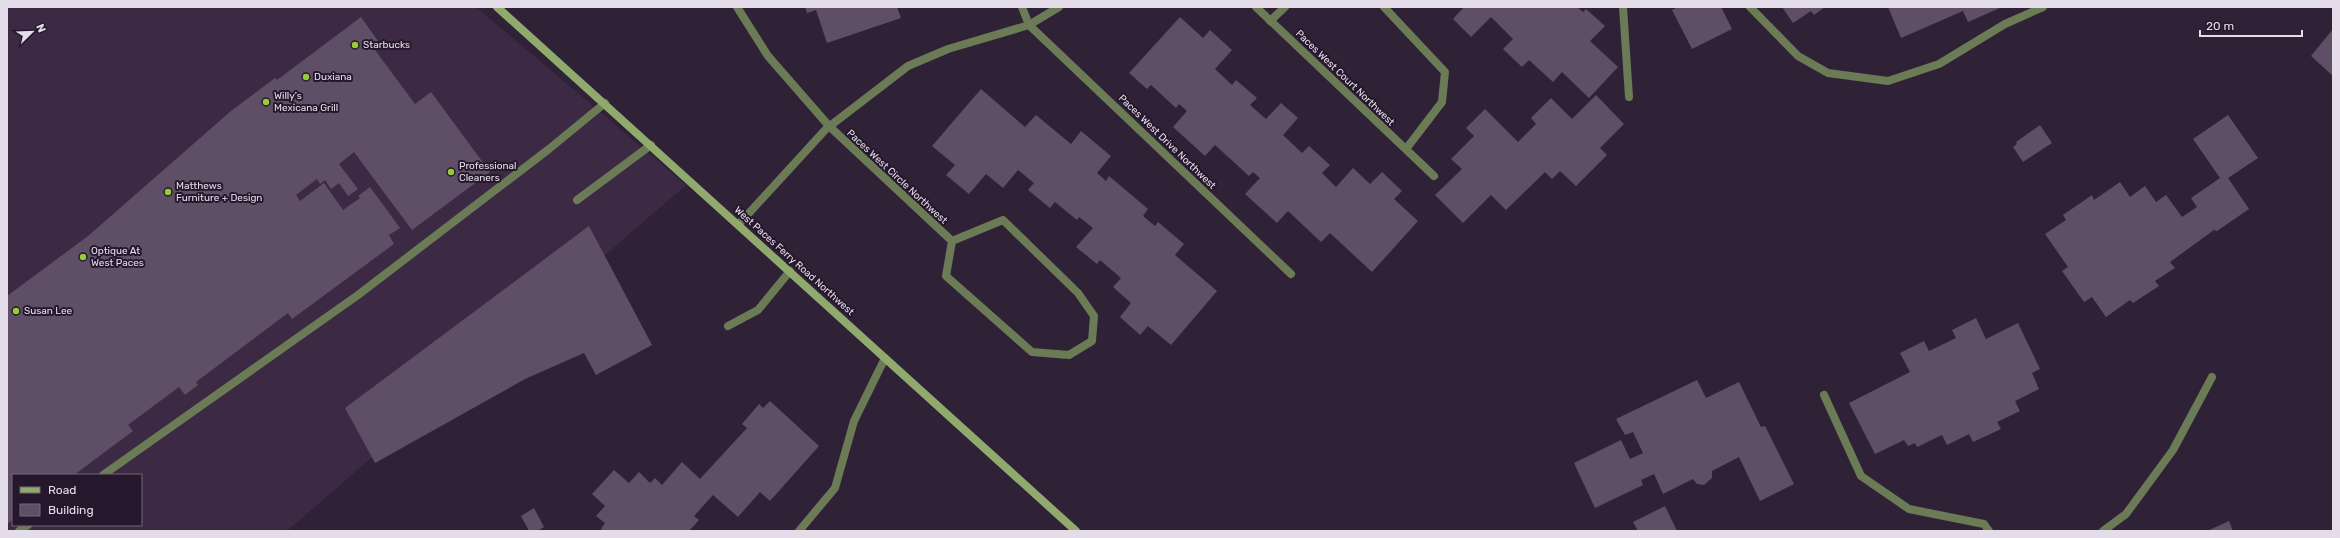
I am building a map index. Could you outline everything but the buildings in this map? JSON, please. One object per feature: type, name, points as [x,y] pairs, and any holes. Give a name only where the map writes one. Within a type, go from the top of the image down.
[{"type":"main road","name":"West Paces Ferry Road Northwest","points":[[497,7],[790,270],[1076,531]]},
{"type":"street","name":"Paces West Circle Northwest","points":[[737,7],[768,56],[829,126],[952,241]]},
{"type":"street","points":[[1022,7],[1029,25]]},
{"type":"street","points":[[739,224],[829,126],[908,66],[948,49],[1029,25],[1059,7]]},
{"type":"street","name":"Paces West Court Northwest","points":[[1256,7],[1434,176]]},
{"type":"street","points":[[1270,21],[1285,7]]},
{"type":"street","points":[[1384,7],[1445,72],[1442,102],[1406,149]]},
{"type":"street","points":[[1623,7],[1629,97]]},
{"type":"street","points":[[1750,7],[1798,56],[1828,73],[1888,81],[1939,64],[2005,24],[2043,7]]},
{"type":"street","name":"Paces West Drive Northwest","points":[[1029,25],[1291,274]]},
{"type":"street","points":[[104,474],[358,295],[549,150],[605,103]]},
{"type":"street","points":[[577,200],[651,145]]},
{"type":"street","points":[[1003,220],[1078,293],[1094,316],[1092,341],[1069,355],[1032,352],[946,276],[952,241],[1003,220]]},
{"type":"street","points":[[728,326],[758,310],[790,270]]},
{"type":"street","points":[[799,531],[835,488],[854,421],[885,358]]},
{"type":"street","points":[[2103,531],[2126,514],[2173,450],[2212,377]]},
{"type":"street","points":[[1824,395],[1861,476],[1909,509],[1984,524],[1989,531]]},
{"type":"shaded area","points":[[7,7],[476,7],[686,185],[287,531],[7,531]]},
{"type":"place","name":"Starbucks","points":[[355,45]]},
{"type":"place","name":"Duxiana","points":[[306,77]]},
{"type":"place","name":"Willy's Mexicana Grill","points":[[266,102]]},
{"type":"place","name":"Professional Cleaners","points":[[451,172]]},
{"type":"place","name":"Matthews Furniture + Design","points":[[168,192]]},
{"type":"place","name":"Optique At West Paces","points":[[83,257]]},
{"type":"place","name":"Susan Lee","points":[[16,311]]}]
